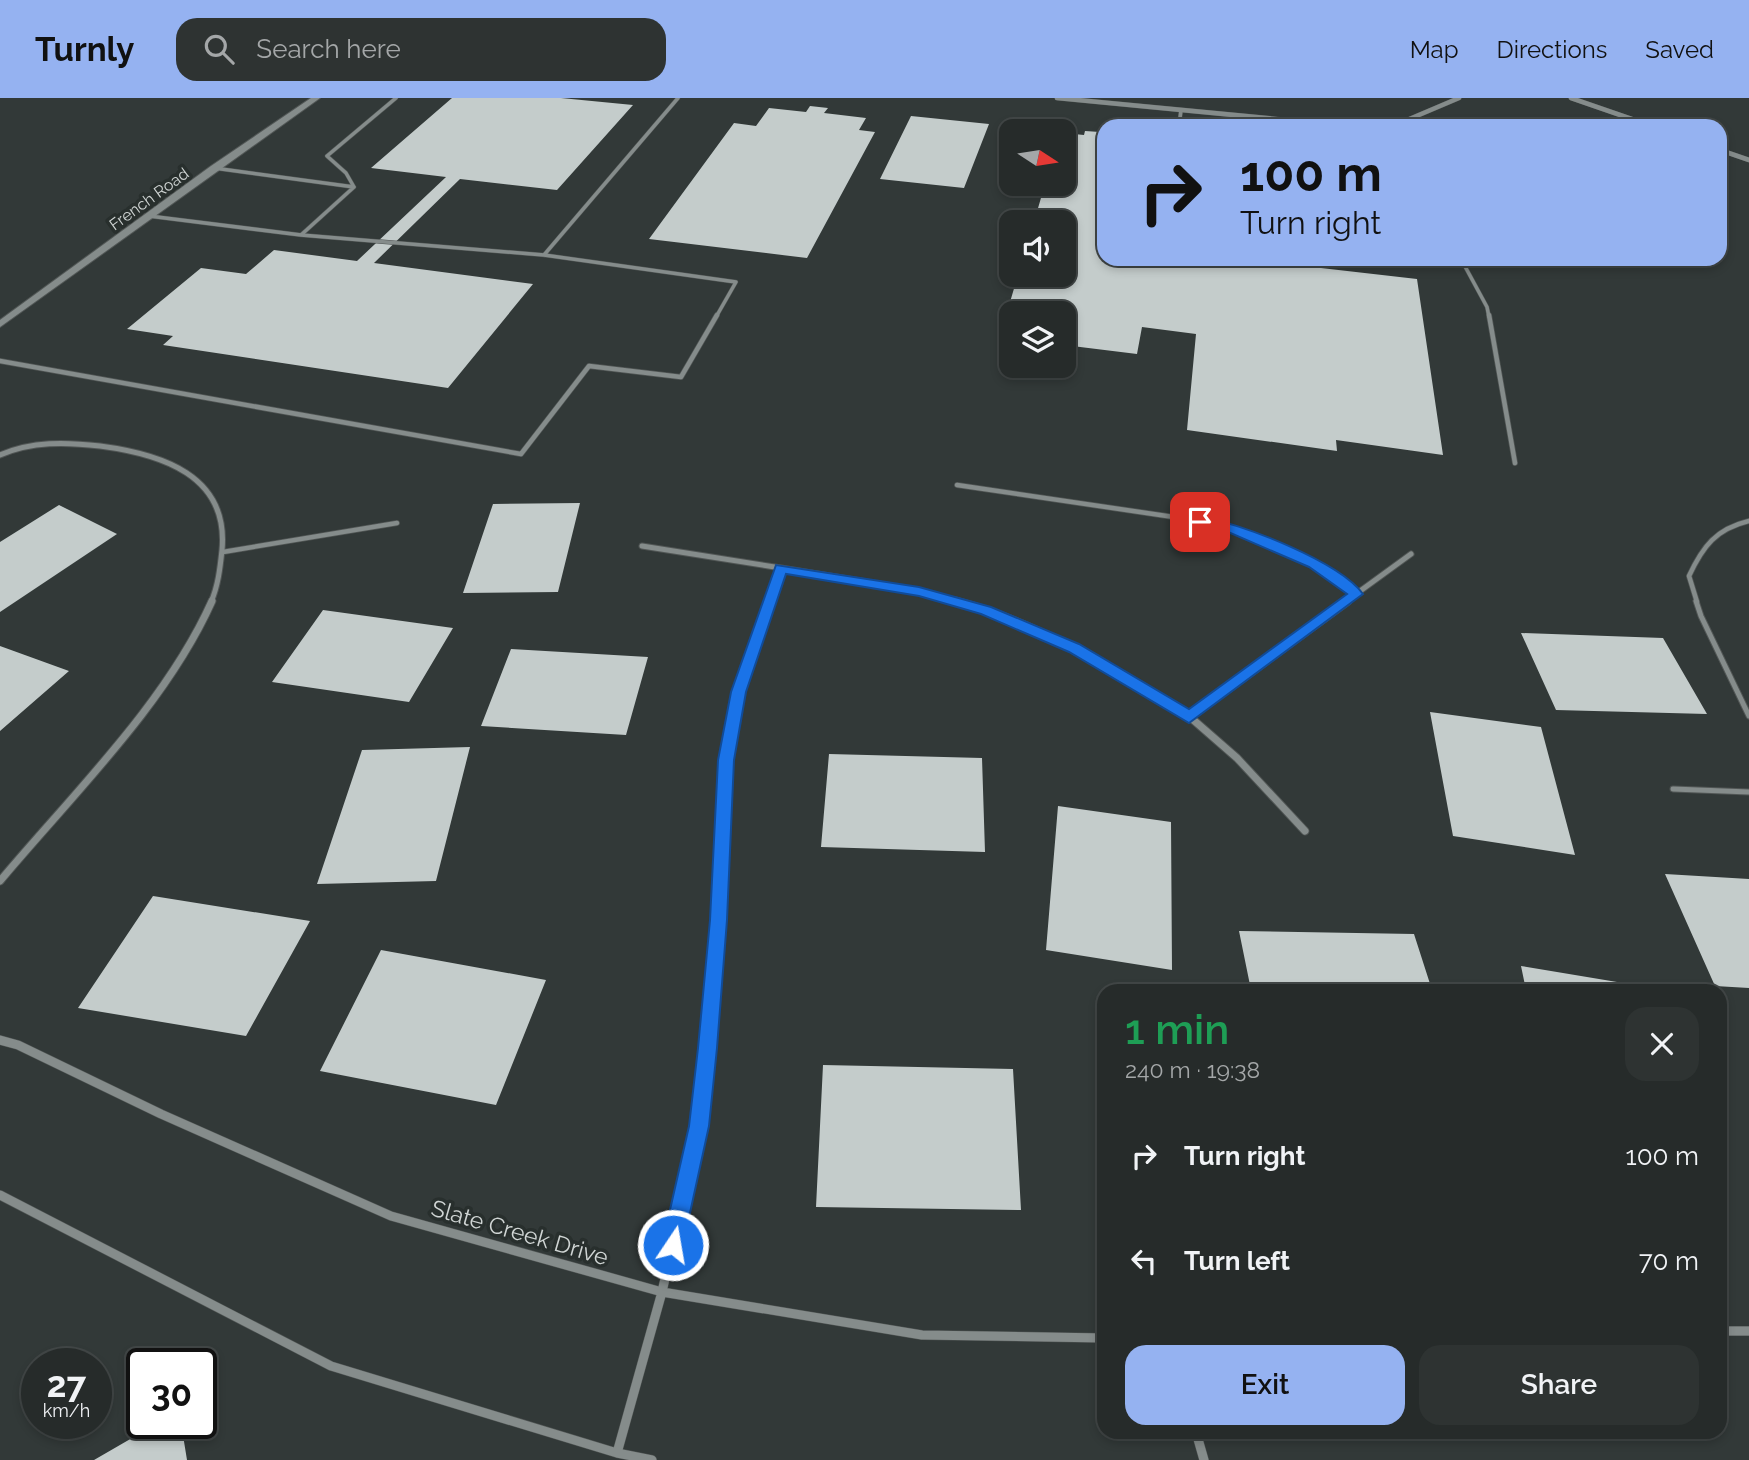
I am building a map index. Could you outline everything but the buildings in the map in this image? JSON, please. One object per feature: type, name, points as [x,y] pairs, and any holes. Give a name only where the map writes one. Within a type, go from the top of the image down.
[{"type":"main road","name":"French Road","points":[[0,324],[316,98]]},
{"type":"street","points":[[1057,98],[1276,119]]},
{"type":"street","points":[[1410,119],[1459,98]]},
{"type":"street","points":[[1571,98],[1631,119]]},
{"type":"street","points":[[1727,152],[1749,160]]},
{"type":"street","points":[[0,455],[33,444],[96,447],[144,454],[180,466],[209,489],[222,520],[223,552],[216,592],[189,645],[153,702],[0,881]]},
{"type":"street","points":[[642,546],[919,592],[1001,616],[1074,648],[1189,717],[1237,758],[1305,831]]},
{"type":"street","points":[[1189,717],[1411,554]]},
{"type":"street","points":[[617,1454],[662,1292],[700,1113],[719,920],[726,760],[738,692],[781,568]]},
{"type":"street","name":"Slate Creek Drive","points":[[0,1040],[18,1045],[161,1114],[391,1216],[662,1292],[922,1335],[1097,1338]]},
{"type":"street","points":[[0,1195],[331,1366],[617,1454],[652,1460]]},
{"type":"street","points":[[1727,1331],[1749,1331]]},
{"type":"street","points":[[1198,1439],[1203,1460]]},
{"type":"lane","points":[[354,187],[345,173],[327,156],[396,98]]},
{"type":"lane","points":[[544,255],[678,98]]},
{"type":"lane","points":[[1180,119],[1181,110]]},
{"type":"lane","points":[[214,169],[354,187]]},
{"type":"lane","points":[[301,235],[354,187]]},
{"type":"lane","points":[[0,361],[521,454],[589,366],[681,377],[736,282],[544,255],[301,235],[149,216]]},
{"type":"lane","points":[[1465,266],[1487,307],[1515,463]]},
{"type":"lane","points":[[957,485],[1221,524],[1314,564],[1356,594]]},
{"type":"lane","points":[[1749,521],[1730,525],[1703,544],[1689,576],[1701,616],[1749,716]]},
{"type":"lane","points":[[223,552],[397,523]]},
{"type":"lane","points":[[1673,789],[1749,792]]},
{"type":"route","points":[[673,1245],[699,1126],[708,1048],[719,920],[726,760],[738,692],[781,568],[919,592],[986,610],[1024,624],[1074,648],[1189,717],[1356,594],[1314,564],[1260,539],[1221,524],[1200,522]]}]
